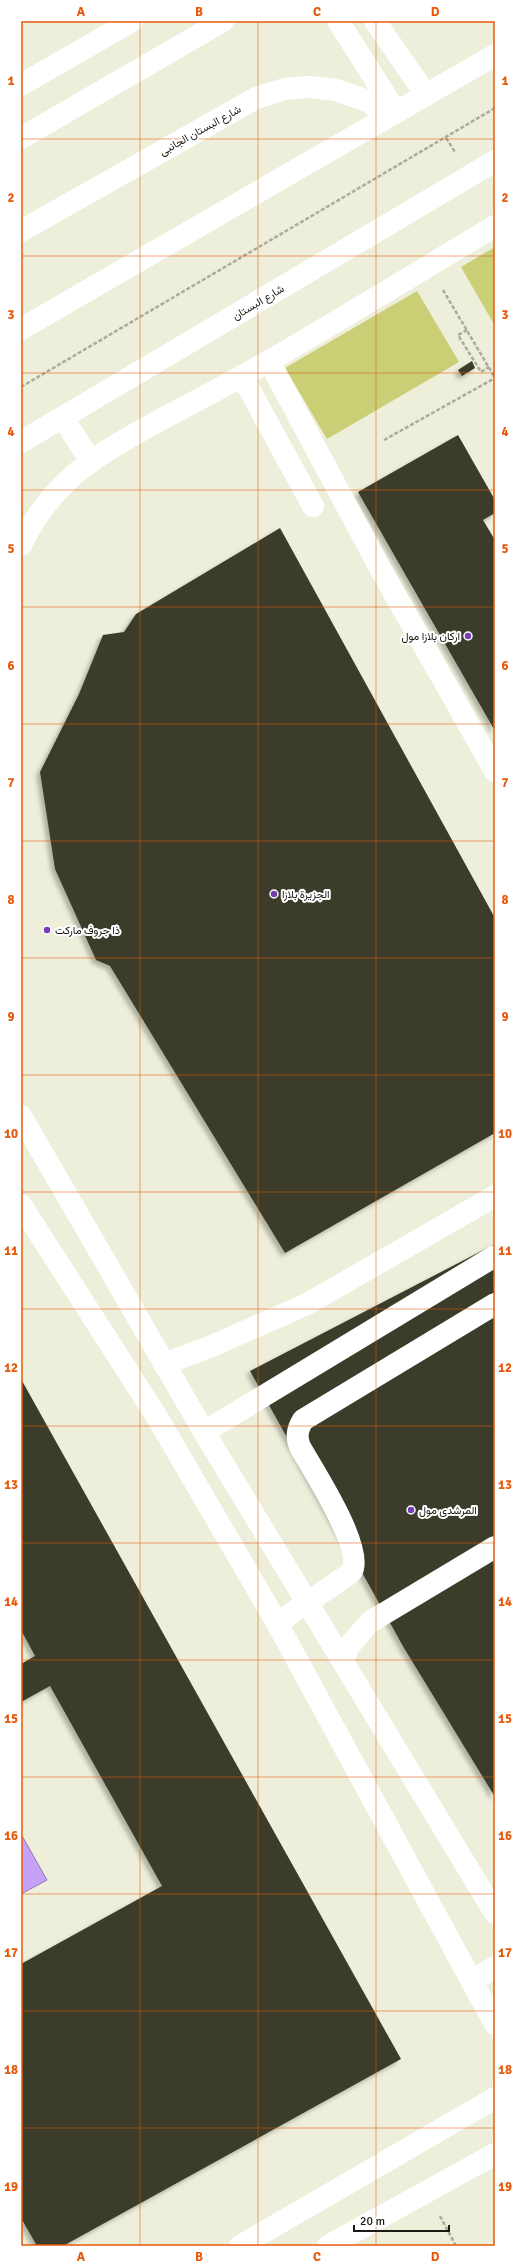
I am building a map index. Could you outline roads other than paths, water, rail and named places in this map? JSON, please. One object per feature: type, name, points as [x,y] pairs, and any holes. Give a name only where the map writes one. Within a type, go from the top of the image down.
[{"type":"street","points":[[21,85],[132,21]]},
{"type":"street","points":[[21,138],[223,21]]},
{"type":"street","points":[[338,21],[392,114]]},
{"type":"street","points":[[375,21],[426,95]]},
{"type":"street","points":[[21,329],[495,55]]},
{"type":"street","name":"شارع البستان الجانبى","points":[[21,231],[256,98],[286,89],[309,87],[336,90],[368,101],[392,114]]},
{"type":"street","name":"شارع البستان","points":[[21,442],[495,161]]},
{"type":"street","points":[[21,545],[37,516],[53,495],[90,460],[269,361],[495,226]]},
{"type":"street","points":[[269,361],[381,570],[495,771]]},
{"type":"street","points":[[242,376],[313,506]]},
{"type":"street","points":[[62,418],[90,460]]},
{"type":"street","points":[[21,1116],[204,1432],[495,1913]]},
{"type":"street","points":[[164,1364],[212,1346],[307,1304],[495,1196]]},
{"type":"street","points":[[21,1205],[157,1417],[277,1623],[495,2024]]},
{"type":"street","points":[[204,1432],[495,1256]]},
{"type":"street","points":[[277,1623],[352,1571],[354,1558],[348,1534],[297,1438],[298,1428],[303,1420],[495,1304]]},
{"type":"street","points":[[343,1661],[349,1646],[370,1622],[495,1547]]},
{"type":"street","points":[[472,1980],[495,1967]]},
{"type":"street","points":[[240,2246],[495,2098]]},
{"type":"street","points":[[328,2246],[495,2154]]},
{"type":"place","name":"اركان بلازا مول","points":[[468,636]]},
{"type":"place","name":"الجزيرة بلازا","points":[[274,894]]},
{"type":"place","name":"ذا جروف ماركت","points":[[47,930]]},
{"type":"place","name":"المرشدى مول","points":[[411,1510]]}]
